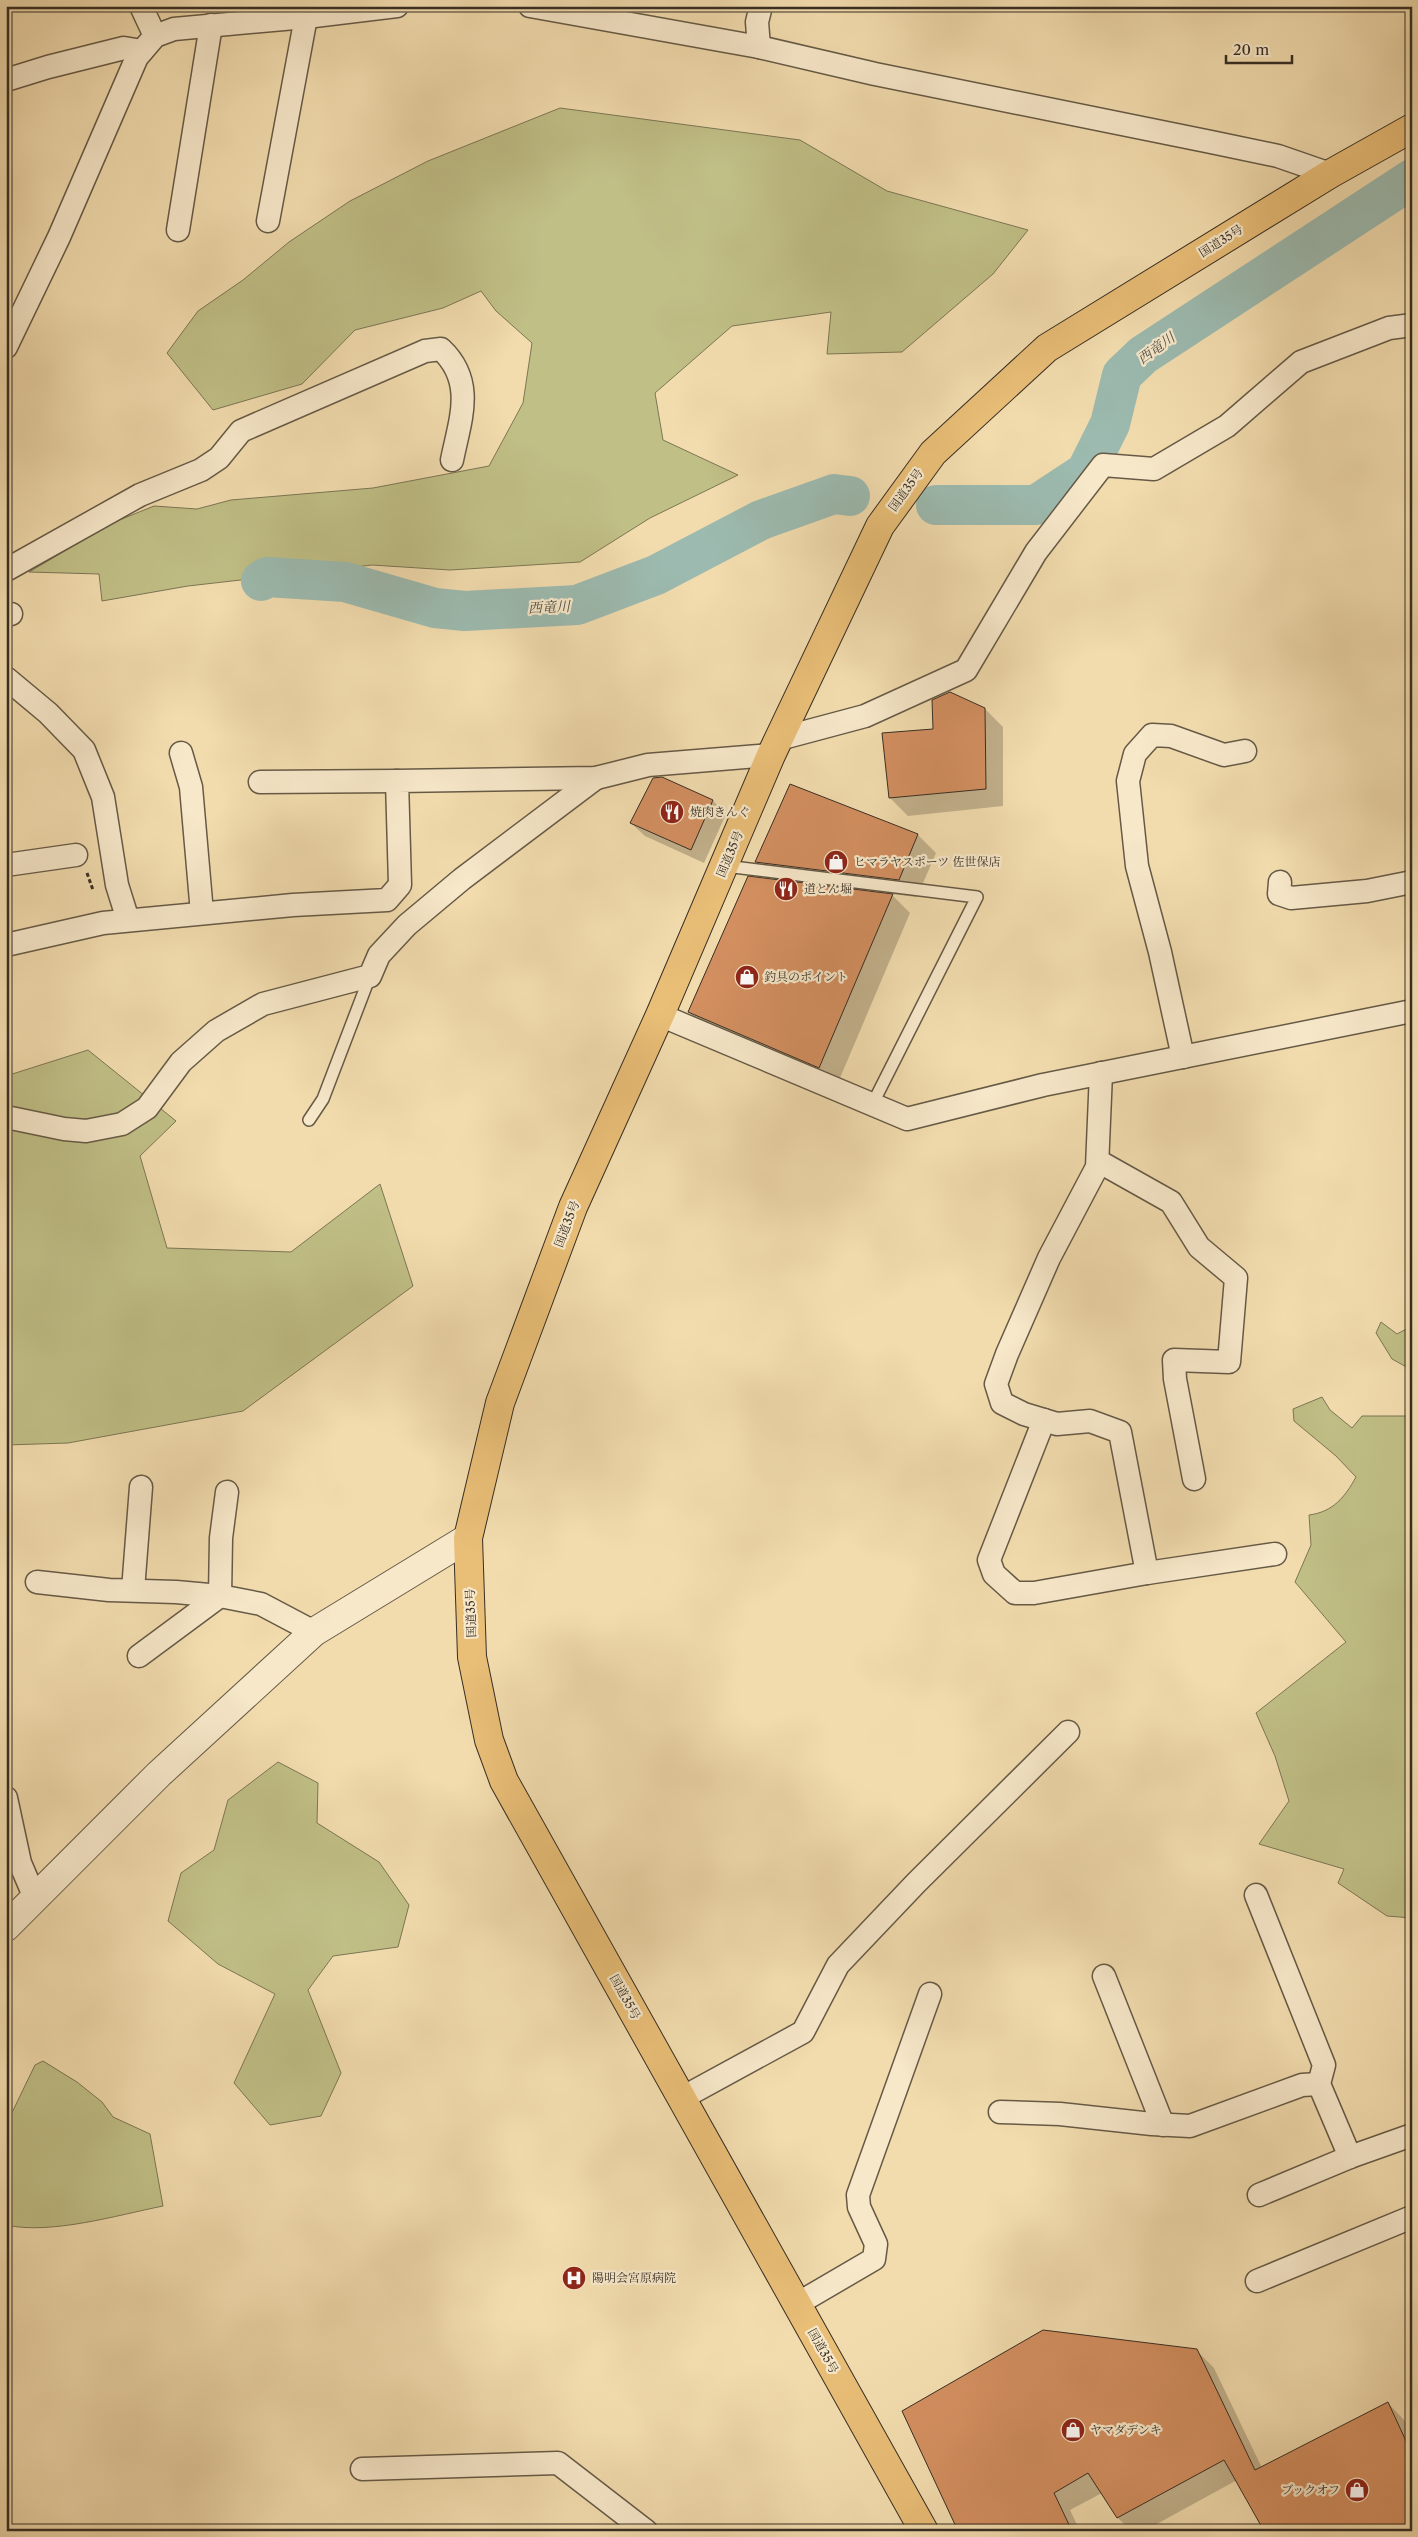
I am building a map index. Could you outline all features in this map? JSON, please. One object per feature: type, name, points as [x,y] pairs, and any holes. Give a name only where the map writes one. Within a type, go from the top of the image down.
[{"type":"highway","name":"国道35号","points":[[924,2531],[504,1781],[489,1740],[472,1657],[468,1538],[500,1403],[573,1207],[660,1015],[775,747],[880,526],[933,453],[1047,348],[1330,174],[1412,128]]},
{"type":"street","points":[[141,6],[148,44]]},
{"type":"street","points":[[6,347],[77,196],[137,57],[148,44],[174,29],[306,17],[397,6]]},
{"type":"street","points":[[530,6],[759,47],[875,74],[1278,156],[1330,174]]},
{"type":"street","points":[[759,47],[757,22],[761,6]]},
{"type":"street","points":[[268,222],[306,17]]},
{"type":"street","points":[[178,230],[211,25]]},
{"type":"street","points":[[6,80],[48,67],[148,44]]},
{"type":"street","points":[[260,782],[596,778],[648,766],[775,747],[865,716],[966,670],[1036,552],[1103,465],[1154,470],[1227,426],[1301,362],[1389,328],[1412,325]]},
{"type":"street","points":[[6,570],[140,495],[201,470],[220,458],[241,431],[425,351],[441,349],[452,359],[461,380],[464,399],[452,460]]},
{"type":"street","points":[[6,678],[48,713],[84,750],[103,797],[117,885],[128,920]]},
{"type":"street","points":[[1183,1057],[1160,952],[1137,866],[1128,781],[1134,754],[1152,735],[1171,736],[1224,755],[1245,752]]},
{"type":"street","points":[[181,753],[191,787],[202,913]]},
{"type":"street","points":[[6,1117],[64,1129],[86,1131],[122,1124],[147,1108],[181,1062],[216,1031],[263,1004],[370,976],[379,955],[407,925],[462,879],[596,778]]},
{"type":"street","points":[[6,946],[103,923],[293,905],[387,900],[400,886],[397,781]]},
{"type":"street","points":[[6,865],[76,855]]},
{"type":"street","points":[[1280,882],[1279,894],[1291,898],[1368,891],[1412,882]]},
{"type":"street","points":[[660,1015],[906,1119],[1043,1085],[1412,1011]]},
{"type":"street","points":[[1101,1073],[1097,1167],[1049,1258],[996,1384],[1002,1403],[1044,1420],[1057,1424],[1090,1421],[1120,1432],[1147,1573]]},
{"type":"street","points":[[1098,1161],[1171,1202],[1199,1247],[1236,1278],[1229,1362],[1174,1360],[1175,1378],[1194,1479]]},
{"type":"street","points":[[1044,1420],[990,1560],[994,1574],[1015,1594],[1034,1593],[1147,1573],[1275,1554]]},
{"type":"street","points":[[133,1590],[142,1487]]},
{"type":"street","points":[[220,1596],[221,1538],[227,1492]]},
{"type":"street","points":[[6,1927],[166,1768],[314,1632],[468,1538]]},
{"type":"street","points":[[36,1582],[220,1596],[261,1604],[314,1632]]},
{"type":"street","points":[[139,1656],[220,1596]]},
{"type":"street","points":[[682,2098],[803,2032],[838,1965],[916,1883],[1068,1732]]},
{"type":"street","points":[[6,1798],[20,1863],[35,1898]]},
{"type":"street","points":[[1256,1894],[1324,2065],[1319,2084],[1350,2157]]},
{"type":"street","points":[[1104,1976],[1163,2125]]},
{"type":"street","points":[[797,2304],[874,2259],[876,2244],[859,2207],[858,2194],[930,1994]]},
{"type":"street","points":[[1000,2112],[1060,2114],[1190,2126],[1302,2085],[1319,2084]]},
{"type":"street","points":[[1259,2195],[1350,2157],[1412,2135]]},
{"type":"street","points":[[1257,2281],[1412,2217]]},
{"type":"street","points":[[362,2469],[558,2463],[646,2531]]},
{"type":"lane","points":[[725,866],[977,898],[872,1106]]},
{"type":"lane","points":[[309,1120],[323,1099],[370,976]]},
{"type":"path","points":[[76,855],[89,877],[103,923]]},
{"type":"shaded area","points":[[560,108],[800,140],[887,191],[1028,230],[993,274],[902,352],[827,354],[831,312],[732,326],[655,393],[663,440],[738,475],[650,518],[580,562],[450,570],[372,565],[188,586],[102,601],[99,574],[29,572],[112,523],[154,506],[197,509],[231,500],[373,488],[489,466],[523,403],[532,343],[496,311],[481,291],[443,308],[355,330],[302,384],[213,410],[167,353],[198,311],[243,280],[289,242],[350,201],[428,161]]},
{"type":"shaded area","points":[[88,1050],[176,1121],[140,1156],[167,1248],[291,1252],[380,1184],[413,1286],[243,1411],[68,1443],[6,1445],[6,1076]]},
{"type":"shaded area","points":[[1381,1322],[1397,1334],[1412,1326],[1412,1370],[1392,1359],[1376,1333]]},
{"type":"shaded area","points":[[1322,1397],[1330,1410],[1352,1428],[1362,1416],[1412,1416],[1412,1918],[1387,1916],[1338,1883],[1344,1869],[1259,1844],[1289,1801],[1275,1756],[1256,1713],[1346,1642],[1295,1582],[1311,1545],[1309,1515],[1332,1507],[1343,1497],[1356,1477],[1336,1456],[1294,1421],[1293,1409]]},
{"type":"shaded area","points":[[278,1762],[318,1783],[317,1823],[379,1862],[409,1905],[398,1947],[333,1956],[308,1990],[341,2073],[321,2116],[270,2125],[234,2083],[275,1994],[218,1964],[168,1921],[181,1873],[214,1850],[228,1800]]},
{"type":"shaded area","points":[[43,2061],[77,2082],[102,2102],[113,2117],[150,2134],[163,2206],[64,2226],[43,2228],[6,2225],[6,2125],[35,2065]]},
{"type":"building","points":[[950,692],[985,708],[986,789],[889,798],[882,733],[933,729],[932,700]]},
{"type":"building","name":"焼肉きんぐ","points":[[662,777],[713,800],[691,850],[630,823],[653,778]]},
{"type":"building","points":[[790,784],[918,834],[899,880],[755,862]]},
{"type":"building","points":[[748,876],[893,894],[819,1068],[688,1012]]},
{"type":"building","name":"ヤマダデンキ","points":[[1043,2330],[1197,2349],[1255,2470],[1388,2402],[1412,2454],[1412,2531],[1264,2531],[1224,2460],[1117,2518],[1088,2473],[1054,2493],[1072,2531],[958,2531],[902,2411]]},
{"type":"waterway","name":"西竜川","points":[[936,505],[1036,505],[1086,472],[1110,424],[1122,375],[1143,355],[1412,179]]},
{"type":"waterway","name":"西竜川","points":[[261,581],[267,577],[345,582],[435,608],[465,611],[577,605],[656,575],[761,520],[834,494],[850,496]]},
{"type":"place","name":"焼肉きんぐ","points":[[672,812]]},
{"type":"place","name":"ヒマラヤスポーツ 佐世保店","points":[[836,862]]},
{"type":"place","name":"道とん堀","points":[[786,889]]},
{"type":"place","name":"釣具のポイント","points":[[747,977]]},
{"type":"place","name":"陽明会宮原病院","points":[[574,2278]]},
{"type":"place","name":"ヤマダデンキ","points":[[1073,2430]]},
{"type":"place","name":"ブックオフ","points":[[1357,2490]]}]
